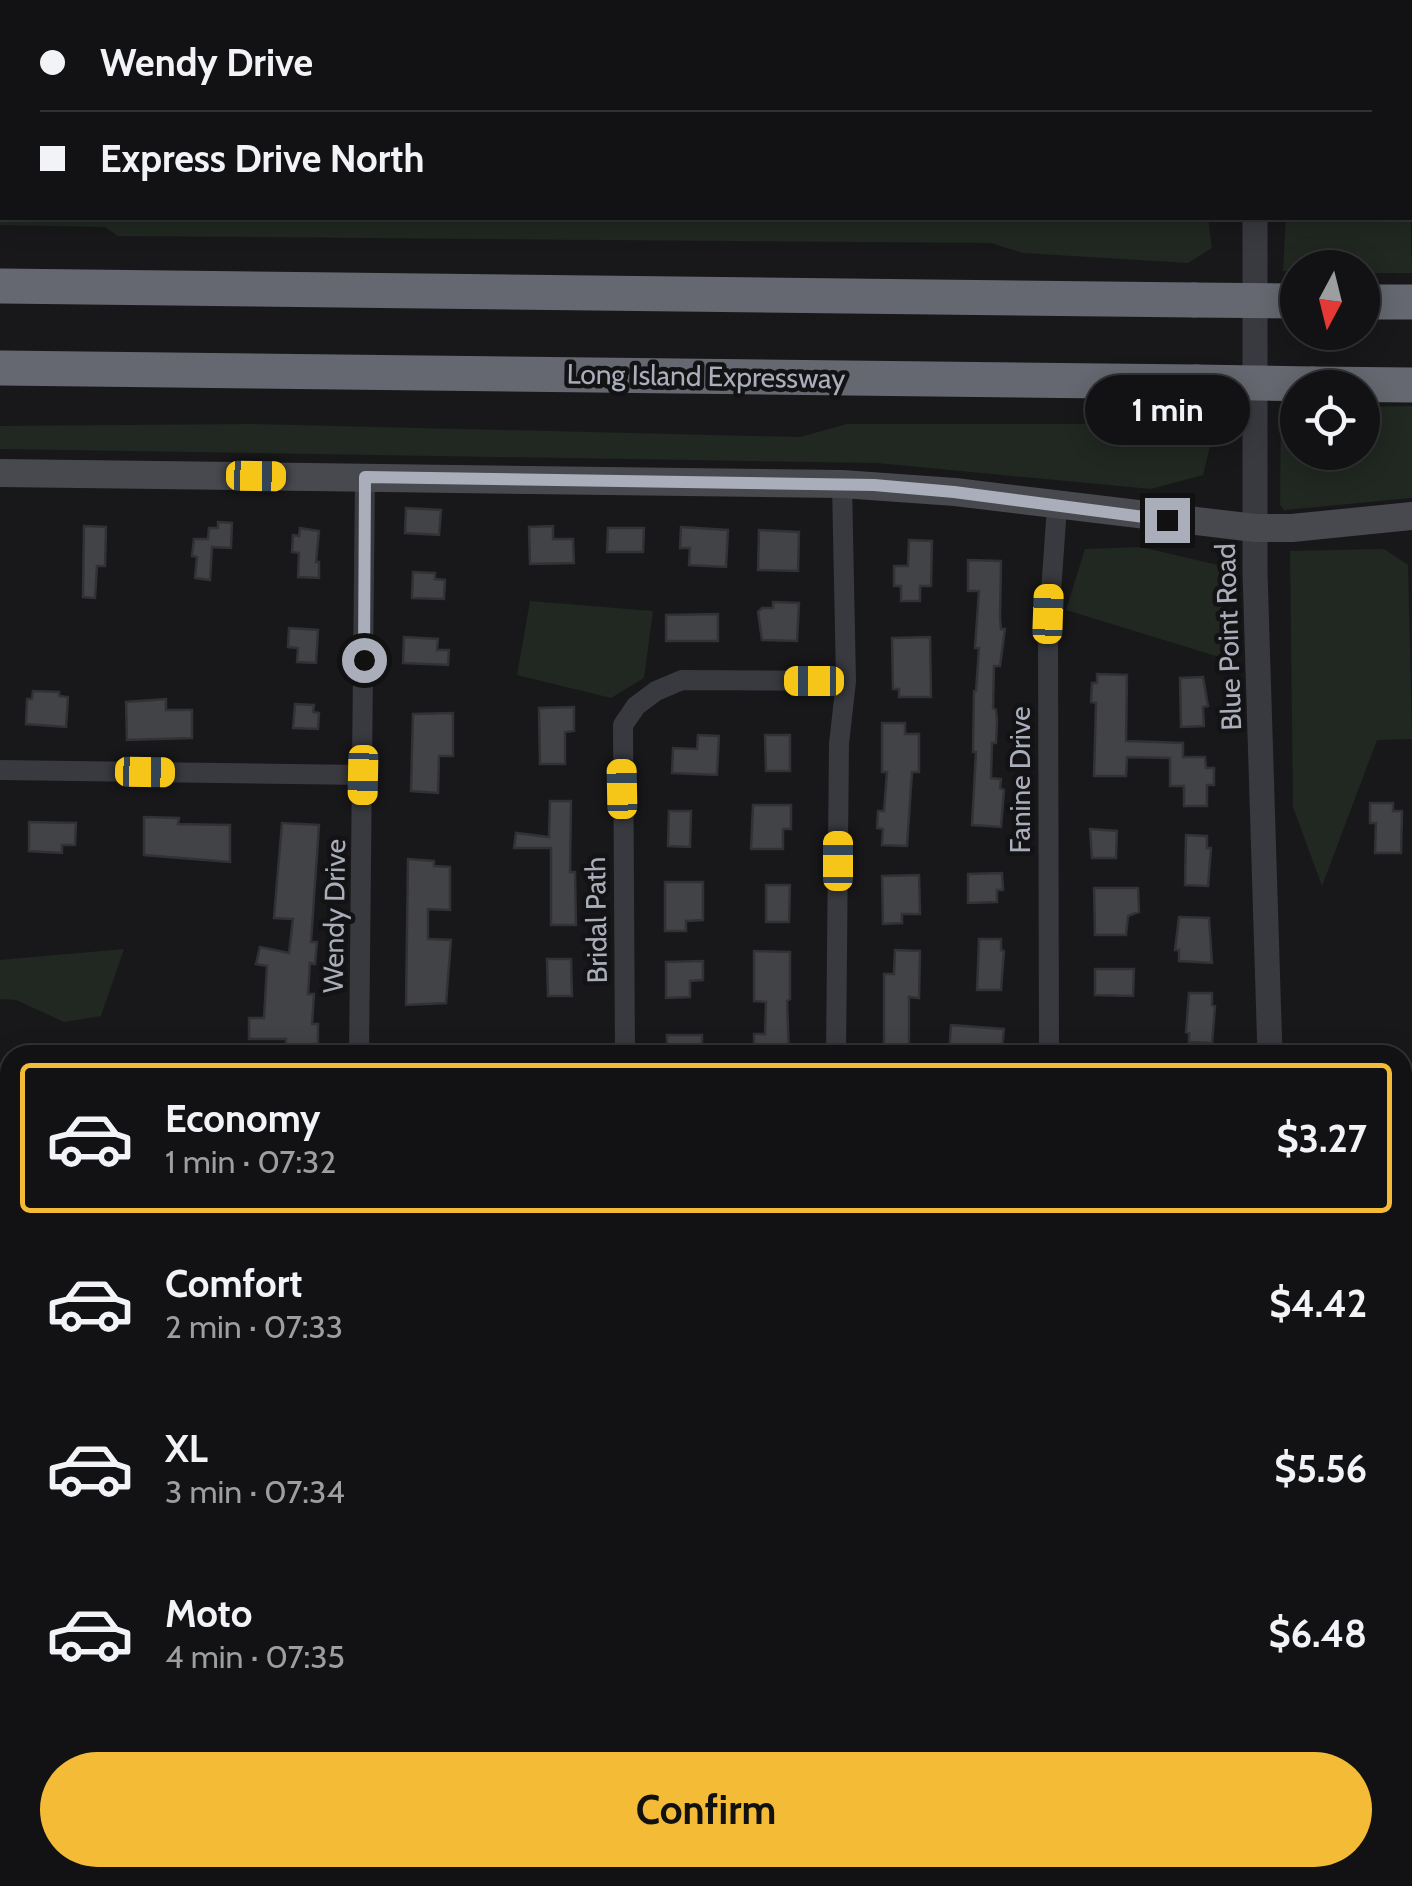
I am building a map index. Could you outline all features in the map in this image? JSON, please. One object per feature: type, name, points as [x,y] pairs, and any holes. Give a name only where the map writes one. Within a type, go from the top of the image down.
[{"type":"highway","points":[[0,286],[1280,301]]},
{"type":"highway","points":[[1380,302],[1412,302]]},
{"type":"highway","name":"Long Island Expressway","points":[[0,368],[1412,385]]},
{"type":"main road","points":[[0,473],[842,484],[922,488],[1254,528],[1412,516]]},
{"type":"street","name":"Blue Point Road","points":[[1255,220],[1254,528],[1270,1045]]},
{"type":"street","name":"Wendy Drive","points":[[359,1045],[365,477]]},
{"type":"street","points":[[836,1045],[839,744],[846,681],[842,484]]},
{"type":"street","name":"Fanine Drive","points":[[1048,1045],[1048,635],[1058,506]]},
{"type":"street","name":"Bridal Path","points":[[625,1045],[623,725],[636,706],[656,691],[682,680],[846,681]]},
{"type":"street","points":[[0,770],[363,775]]},
{"type":"shaded area","points":[[0,220],[1208,220],[1212,248],[1188,263],[1023,253],[991,243],[118,236],[105,227],[0,225]]},
{"type":"shaded area","points":[[1286,220],[1411,220],[1412,273],[1380,273],[1380,250],[1284,250]]},
{"type":"shaded area","points":[[1412,406],[1412,498],[1284,510],[1280,505],[1280,470],[1380,470],[1380,407]]},
{"type":"shaded area","points":[[250,424],[800,437],[847,424],[1184,424],[1214,430],[1203,475],[1151,489],[877,463],[0,449],[0,426]]},
{"type":"shaded area","points":[[1141,547],[1218,565],[1229,660],[1066,610],[1085,549]]},
{"type":"shaded area","points":[[1384,549],[1408,565],[1412,739],[1377,740],[1322,886],[1293,807],[1290,551]]},
{"type":"shaded area","points":[[530,601],[653,611],[644,678],[611,698],[517,675]]},
{"type":"shaded area","points":[[124,949],[101,1016],[64,1022],[16,1000],[0,999],[0,960]]},
{"type":"building","points":[[406,508],[441,510],[439,535],[405,533]]},
{"type":"building","points":[[218,522],[232,523],[231,548],[212,547],[210,580],[195,578],[194,539],[208,539],[209,528],[218,528]]},
{"type":"building","points":[[84,526],[106,527],[105,566],[97,566],[95,598],[83,597]]},
{"type":"building","points":[[553,526],[553,539],[573,539],[574,563],[530,564],[529,527]]},
{"type":"building","points":[[681,527],[728,530],[726,567],[689,565],[690,548],[680,548]]},
{"type":"building","points":[[300,528],[319,531],[319,578],[298,577],[299,553],[292,552],[293,535],[299,536]]},
{"type":"building","points":[[608,528],[644,528],[643,552],[607,552]]},
{"type":"building","points":[[759,530],[799,532],[798,571],[758,570]]},
{"type":"building","points":[[909,540],[932,541],[931,586],[920,586],[920,601],[901,601],[901,586],[894,586],[894,566],[908,566]]},
{"type":"building","points":[[968,560],[1001,561],[1000,618],[1001,629],[1005,629],[1000,666],[994,666],[993,708],[997,722],[991,778],[1001,779],[1000,788],[1004,790],[1001,827],[972,825],[979,591],[968,591]]},
{"type":"building","points":[[413,572],[435,573],[435,579],[445,580],[444,599],[412,598]]},
{"type":"building","points":[[773,602],[799,603],[797,641],[762,640],[758,612],[773,608]]},
{"type":"building","points":[[718,614],[718,641],[666,641],[666,615]]},
{"type":"building","points":[[289,628],[318,630],[316,663],[297,662],[298,648],[288,647]]},
{"type":"building","points":[[404,637],[438,639],[437,650],[449,650],[448,665],[403,663]]},
{"type":"building","points":[[930,637],[931,697],[899,697],[899,689],[893,689],[892,638]]},
{"type":"building","points":[[1097,674],[1127,675],[1126,741],[1183,743],[1183,757],[1205,757],[1206,768],[1214,768],[1214,785],[1207,785],[1207,806],[1184,806],[1184,786],[1170,786],[1170,758],[1127,757],[1126,776],[1094,776],[1096,703],[1091,702],[1092,683],[1097,683]]},
{"type":"building","points":[[1203,677],[1208,706],[1203,707],[1204,726],[1181,727],[1180,678]]},
{"type":"building","points":[[33,691],[59,692],[59,696],[68,697],[66,727],[26,724],[27,699],[32,699]]},
{"type":"building","points":[[166,699],[166,710],[192,710],[192,738],[127,740],[126,702]]},
{"type":"building","points":[[295,704],[314,705],[313,712],[319,713],[318,729],[293,728]]},
{"type":"building","points":[[574,707],[574,731],[565,732],[565,764],[540,764],[539,708]]},
{"type":"building","points":[[453,713],[453,756],[439,756],[438,793],[411,791],[413,714]]},
{"type":"building","points":[[882,723],[905,723],[905,734],[919,734],[919,772],[912,772],[907,846],[882,845],[883,829],[877,828],[878,811],[884,811],[887,772],[882,772]]},
{"type":"building","points":[[698,735],[719,736],[717,775],[672,773],[673,748],[697,749]]},
{"type":"building","points":[[765,735],[790,735],[790,771],[766,771]]},
{"type":"building","points":[[550,801],[571,801],[570,872],[575,872],[576,925],[551,925],[551,848],[514,848],[516,833],[549,837]]},
{"type":"building","points":[[1370,803],[1393,803],[1393,811],[1402,811],[1401,853],[1375,853],[1376,823],[1370,823]]},
{"type":"building","points":[[753,805],[791,805],[791,829],[783,829],[783,849],[751,849]]},
{"type":"building","points":[[669,811],[691,811],[690,847],[668,846]]},
{"type":"building","points":[[144,817],[179,818],[178,824],[230,825],[230,862],[144,855]]},
{"type":"building","points":[[29,822],[76,823],[75,845],[62,845],[62,853],[29,851]]},
{"type":"building","points":[[282,823],[319,825],[311,942],[317,942],[315,964],[310,963],[308,994],[314,994],[312,1024],[318,1024],[318,1044],[286,1045],[286,1039],[249,1039],[249,1018],[264,1018],[267,966],[256,964],[260,947],[289,953],[293,919],[274,918]]},
{"type":"building","points":[[1090,829],[1117,831],[1116,858],[1092,858]]},
{"type":"building","points":[[1186,835],[1207,836],[1207,848],[1211,848],[1208,886],[1185,885]]},
{"type":"building","points":[[408,859],[450,867],[450,910],[428,909],[428,939],[451,940],[446,1003],[406,1005]]},
{"type":"building","points":[[1002,873],[1003,890],[997,890],[997,902],[968,903],[968,874]]},
{"type":"building","points":[[919,875],[920,914],[902,914],[902,923],[883,924],[882,876]]},
{"type":"building","points":[[665,882],[703,882],[703,920],[686,921],[686,931],[665,931]]},
{"type":"building","points":[[766,885],[790,885],[789,922],[766,922]]},
{"type":"building","points":[[1094,888],[1138,888],[1139,912],[1128,916],[1126,935],[1095,935]]},
{"type":"building","points":[[1179,917],[1209,918],[1212,963],[1179,961],[1179,950],[1175,950]]},
{"type":"building","points":[[979,939],[1001,939],[1001,990],[977,990]]},
{"type":"building","points":[[895,950],[920,951],[919,998],[909,997],[909,1045],[884,1045],[884,974],[894,974]]},
{"type":"building","points":[[754,951],[790,952],[789,1045],[754,1045],[754,1034],[765,1034],[766,1002],[754,1001]]},
{"type":"building","points":[[547,959],[571,959],[572,996],[548,996]]},
{"type":"building","points":[[703,961],[703,980],[690,981],[690,997],[666,998],[666,962]]},
{"type":"building","points":[[1095,969],[1134,969],[1133,996],[1095,995]]},
{"type":"building","points":[[1189,993],[1212,993],[1212,1043],[1189,1042]]},
{"type":"building","points":[[951,1025],[1004,1029],[1002,1045],[950,1045]]},
{"type":"building","points":[[667,1035],[702,1035],[702,1045],[667,1045]]},
{"type":"route","points":[[364,660],[365,477],[874,485],[1167,520]]}]
